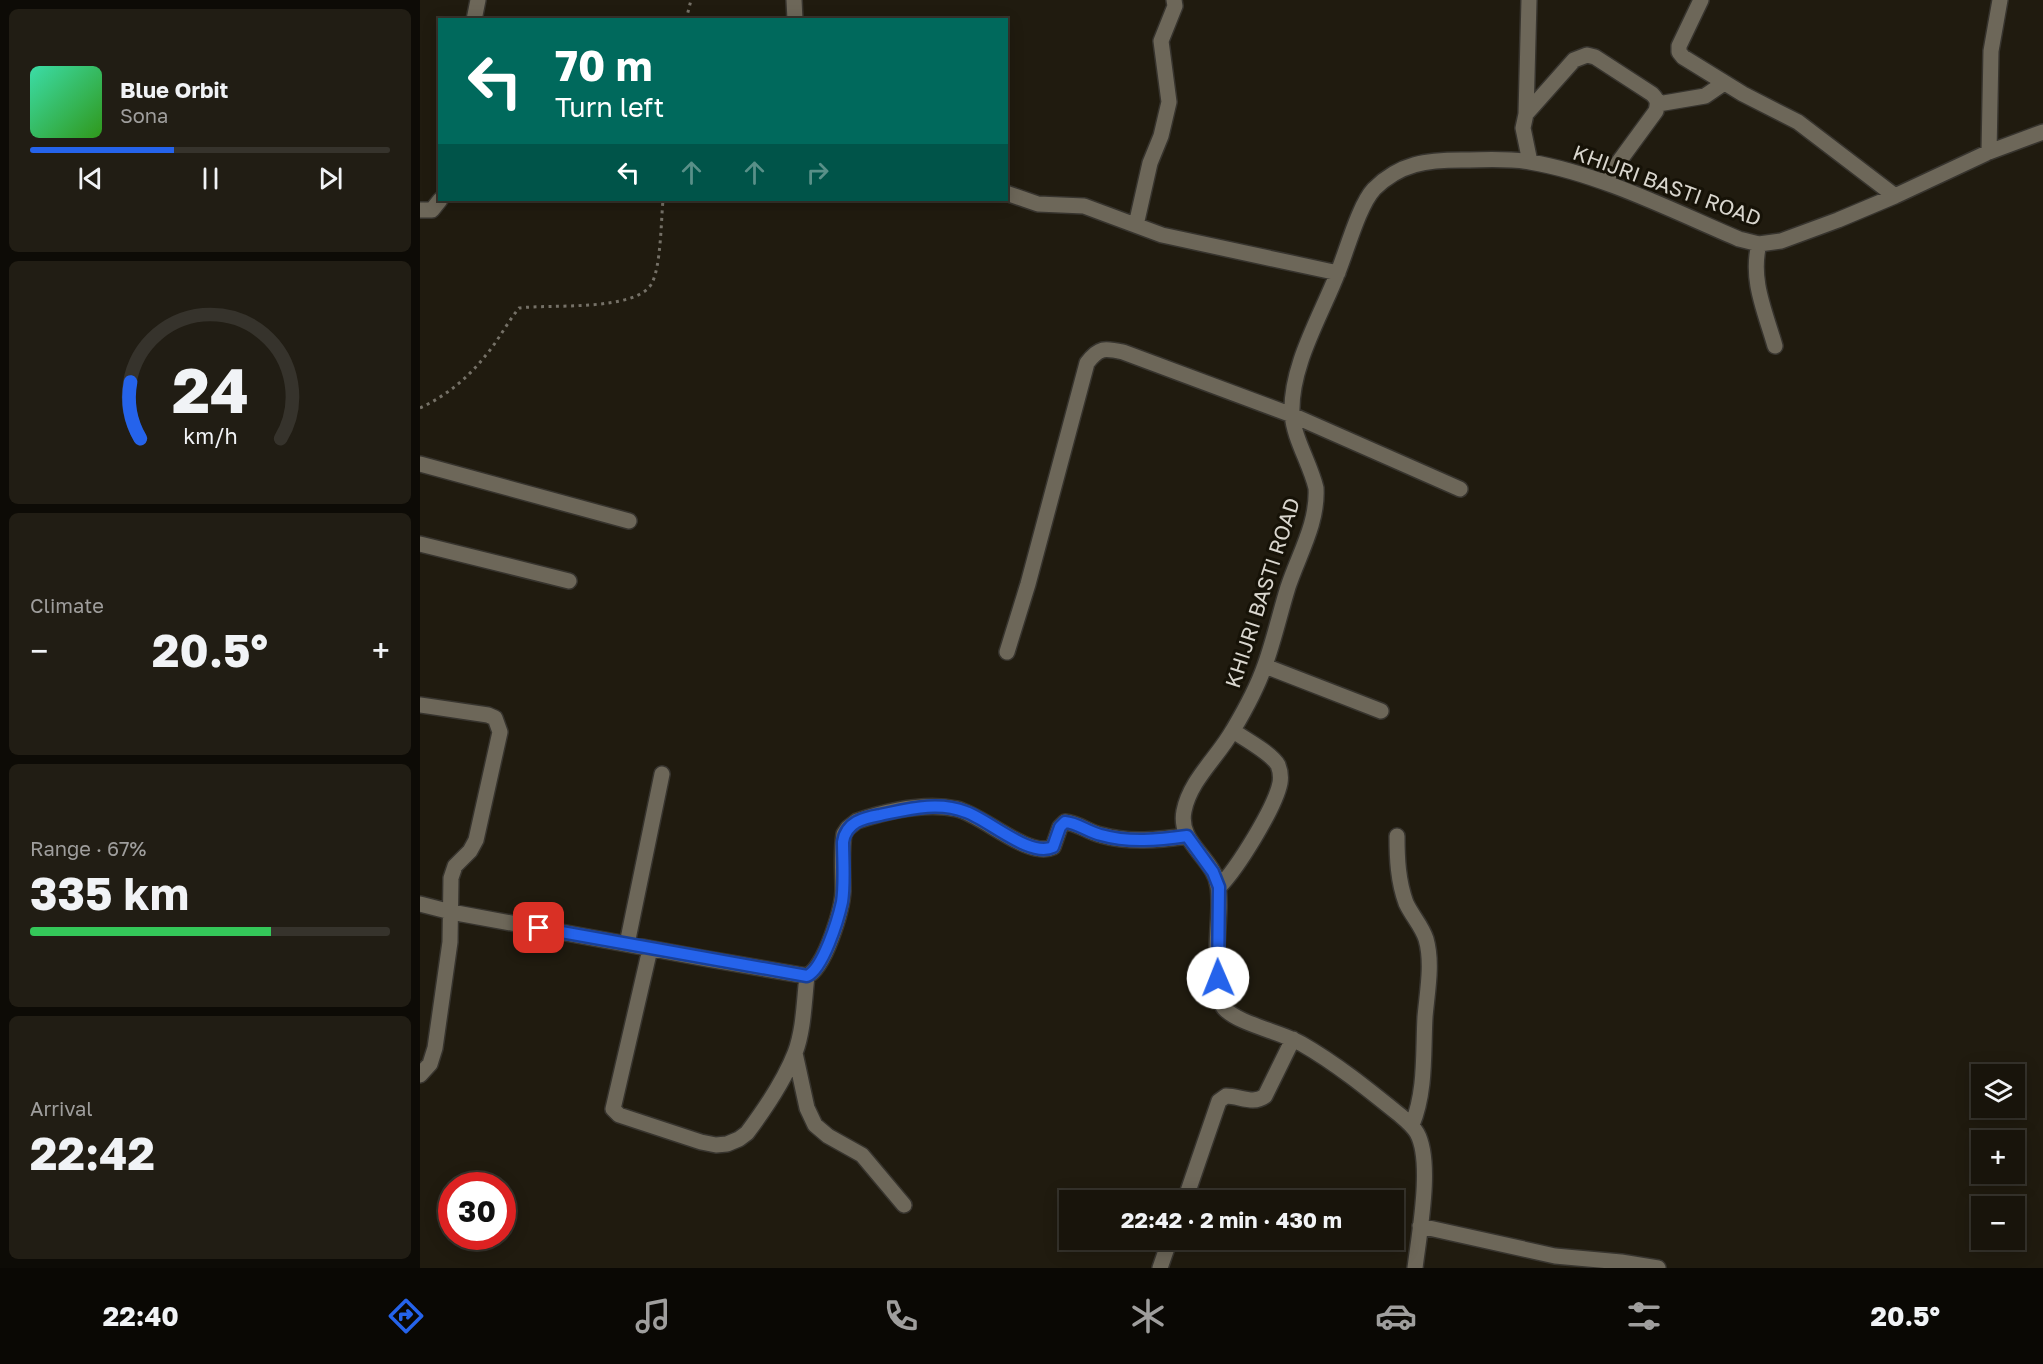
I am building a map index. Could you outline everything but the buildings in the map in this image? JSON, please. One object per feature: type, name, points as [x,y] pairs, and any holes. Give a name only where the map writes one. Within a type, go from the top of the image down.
[{"type":"street","points":[[474,18],[478,0]]},
{"type":"street","points":[[794,0],[795,18]]},
{"type":"street","points":[[1136,225],[1150,163],[1161,136],[1169,102],[1161,41],[1175,6],[1174,0]]},
{"type":"street","points":[[1529,0],[1526,114],[1523,128],[1530,162]]},
{"type":"street","points":[[1701,0],[1679,46],[1679,52],[1683,57],[1743,94],[1798,122],[1895,196]]},
{"type":"street","points":[[1989,152],[1990,51],[2000,0]]},
{"type":"street","points":[[1526,114],[1574,60],[1587,55],[1595,57],[1652,94],[1658,104],[1656,111],[1604,183]]},
{"type":"street","points":[[1658,104],[1705,96],[1724,83]]},
{"type":"street","name":"KHIJRI BASTI ROAD","points":[[1187,836],[1183,818],[1190,794],[1233,731],[1265,666],[1288,586],[1313,519],[1317,497],[1313,475],[1292,415],[1294,384],[1302,356],[1361,213],[1372,191],[1393,172],[1433,160],[1503,159],[1530,162],[1604,183],[1739,239],[1759,244],[1781,241],[1838,220],[1989,152],[2043,132]]},
{"type":"street","points":[[1008,194],[1038,204],[1084,206],[1162,235],[1338,273]]},
{"type":"street","points":[[420,210],[432,210],[439,201]]},
{"type":"street","points":[[1759,244],[1755,260],[1755,276],[1775,346]]},
{"type":"street","points":[[1007,652],[1028,584],[1088,363],[1095,353],[1106,349],[1123,352],[1292,415],[1460,489]]},
{"type":"street","points":[[420,464],[629,521]]},
{"type":"street","points":[[420,544],[569,581]]},
{"type":"street","points":[[1265,666],[1381,711]]},
{"type":"street","points":[[420,705],[488,715],[495,718],[500,732],[476,840],[453,872],[450,942],[435,1048],[430,1064],[420,1074]]},
{"type":"street","points":[[1219,887],[1237,867],[1265,817],[1280,782],[1279,768],[1272,758],[1233,731]]},
{"type":"street","points":[[627,944],[662,774]]},
{"type":"street","points":[[420,904],[650,949],[807,976],[821,962],[842,903],[844,834],[857,821],[925,806],[957,809],[981,819],[1023,844],[1047,850],[1053,847],[1060,827],[1065,822],[1073,823],[1102,836],[1115,838],[1162,839],[1187,836],[1213,872],[1219,887],[1217,961],[1219,995],[1224,1008],[1236,1016],[1293,1039],[1320,1054],[1412,1125],[1421,1144],[1424,1161],[1424,1192],[1415,1268]]},
{"type":"street","points":[[1397,836],[1399,879],[1406,903],[1423,932],[1428,946],[1429,965],[1423,1074],[1419,1105],[1412,1125]]},
{"type":"street","points":[[650,949],[613,1109],[615,1113],[716,1145],[727,1144],[739,1139],[755,1122],[786,1071],[795,1053],[803,1018],[807,976]]},
{"type":"street","points":[[1188,1190],[1219,1101],[1226,1096],[1253,1101],[1265,1096],[1293,1039]]},
{"type":"street","points":[[795,1053],[807,1108],[815,1125],[828,1136],[862,1155],[904,1205]]},
{"type":"street","points":[[1420,1226],[1590,1264],[1621,1262],[1658,1268]]},
{"type":"street","points":[[1160,1268],[1166,1250]]},
{"type":"path","points":[[686,18],[691,0]]},
{"type":"path","points":[[420,408],[444,395],[470,374],[519,308],[595,306],[623,300],[646,291],[652,283],[656,270],[663,201]]},
{"type":"route","points":[[539,928],[807,976],[817,969],[821,962],[842,903],[843,842],[848,828],[857,821],[870,817],[925,806],[944,807],[968,812],[1023,844],[1047,850],[1055,844],[1060,827],[1065,822],[1073,823],[1102,836],[1115,838],[1162,839],[1187,836],[1213,872],[1219,887],[1218,978]]}]
